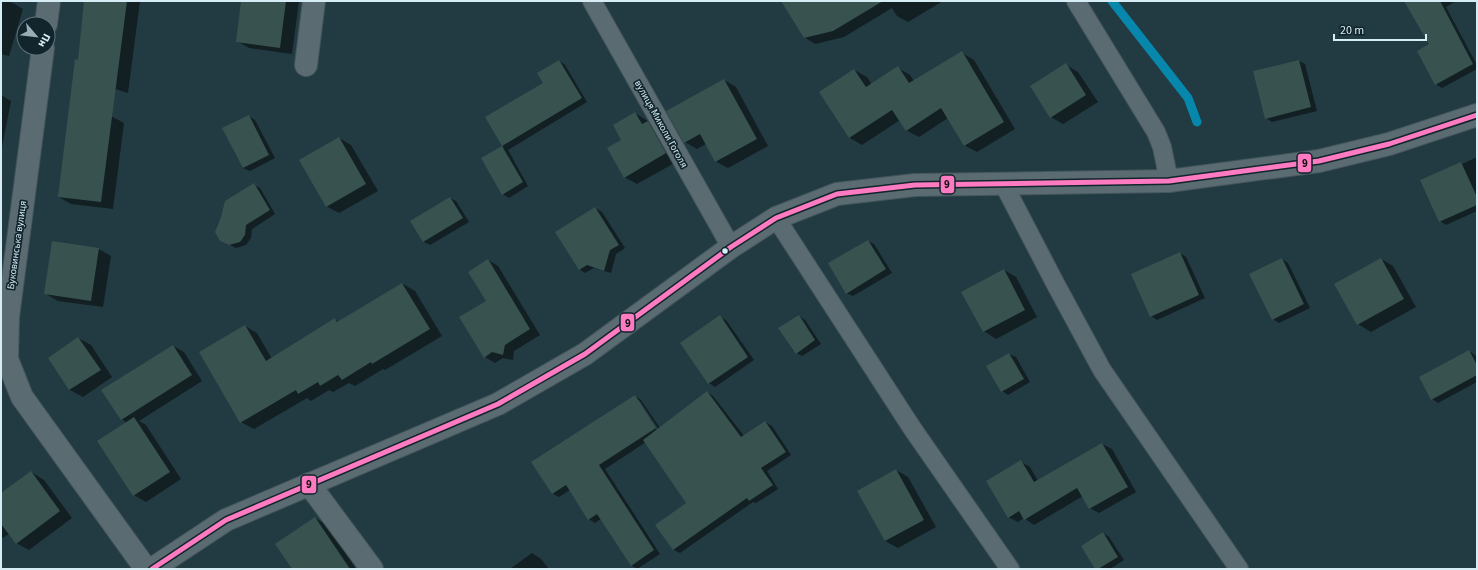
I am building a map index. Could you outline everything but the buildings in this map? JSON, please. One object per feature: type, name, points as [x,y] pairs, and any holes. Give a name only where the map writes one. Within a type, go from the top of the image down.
[{"type":"street","points":[[47,16],[49,1]]},
{"type":"street","points":[[306,65],[314,1]]},
{"type":"street","name":"Буковинська вулиця","points":[[42,56],[8,317],[7,359],[22,398],[146,569]]},
{"type":"street","points":[[152,569],[226,520],[498,404],[585,354],[731,247],[776,218],[837,194],[915,185],[1004,185],[1169,181],[1319,161],[1389,144],[1477,115]]},
{"type":"street","points":[[309,484],[372,569]]},
{"type":"lane","name":"вулиця Миколи Гоголя","points":[[592,1],[731,247]]},
{"type":"lane","points":[[1076,1],[1156,132],[1162,147],[1169,181]]},
{"type":"lane","points":[[1004,185],[1102,370],[1239,569]]},
{"type":"lane","points":[[776,218],[912,428],[1010,569]]},
{"type":"waterway","points":[[1112,1],[1188,98],[1197,122]]},
{"type":"transit line","name":"9","points":[[152,569],[226,520],[498,404],[585,354],[731,247],[776,218],[837,194],[915,185],[1169,181],[1319,161],[1389,144],[1477,115]]}]
